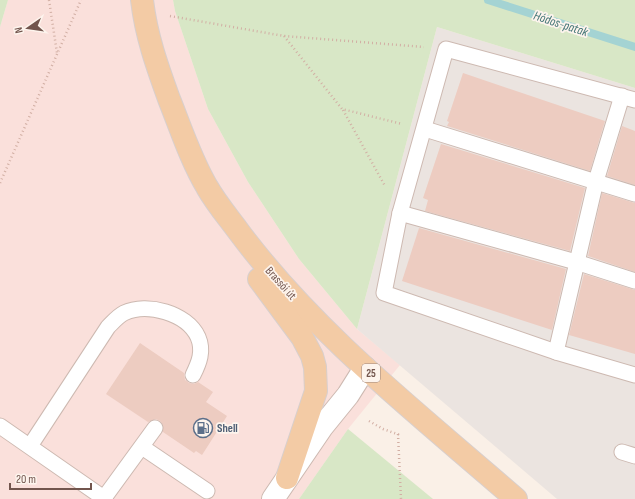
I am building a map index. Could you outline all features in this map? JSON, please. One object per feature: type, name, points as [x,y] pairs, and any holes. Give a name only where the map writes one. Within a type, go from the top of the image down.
[{"type":"main road","name":"Brassói út","points":[[142,0],[144,22],[156,65],[181,130],[207,187],[250,248],[322,328],[365,368],[516,499]]},
{"type":"main road","points":[[239,232],[253,270],[299,332],[312,356],[315,367],[316,392],[313,405],[287,478]]},
{"type":"street","points":[[273,499],[322,427],[348,395],[365,368]]},
{"type":"lane","points":[[556,352],[596,181],[628,98],[446,49],[425,129],[400,213],[384,293],[556,352],[635,375]]},
{"type":"lane","points":[[425,129],[635,194]]},
{"type":"lane","points":[[400,213],[576,262],[635,281]]},
{"type":"lane","points":[[30,446],[108,327],[123,313],[144,308],[159,310],[170,313],[190,326],[198,336],[201,353],[200,361],[193,375]]},
{"type":"lane","points":[[0,426],[104,499],[155,428]]},
{"type":"lane","points":[[142,448],[207,491]]},
{"type":"path","points":[[49,0],[57,53]]},
{"type":"path","points":[[0,183],[81,0]]},
{"type":"path","points":[[167,15],[284,36],[446,49]]},
{"type":"path","points":[[284,36],[342,109],[400,213]]},
{"type":"path","points":[[342,109],[425,129]]},
{"type":"path","points":[[398,433],[401,499]]},
{"type":"shaded area","points":[[8,0],[173,0],[175,11],[208,109],[248,182],[299,259],[357,329],[400,365],[348,429],[299,499],[0,499],[0,27]]},
{"type":"shaded area","points":[[437,27],[635,88],[635,499],[557,499],[357,329]]},
{"type":"green space","points":[[0,0],[8,0],[0,27]]},
{"type":"green space","points":[[173,0],[635,0],[635,88],[437,27],[357,329],[299,259],[248,182],[208,109],[175,11]]},
{"type":"green space","points":[[348,429],[433,499],[299,499]]},
{"type":"building","points":[[463,73],[605,121],[590,171],[447,126],[449,122],[447,121]]},
{"type":"building","points":[[622,126],[635,131],[635,185],[607,176]]},
{"type":"building","points":[[441,144],[585,188],[570,251],[425,211],[428,200],[423,198]]},
{"type":"building","points":[[602,193],[635,203],[635,272],[588,256]]},
{"type":"building","points":[[419,228],[566,269],[552,330],[402,281]]},
{"type":"building","points":[[584,274],[635,290],[635,354],[569,335]]},
{"type":"building","points":[[140,343],[184,373],[185,380],[189,383],[194,384],[198,382],[213,392],[206,402],[227,416],[202,455],[196,451],[194,453],[163,432],[163,425],[160,421],[156,419],[148,422],[106,394]]},
{"type":"waterway","name":"Hódos-patak","points":[[488,0],[635,47]]},
{"type":"place","name":"Shell","points":[[203,428]]}]
